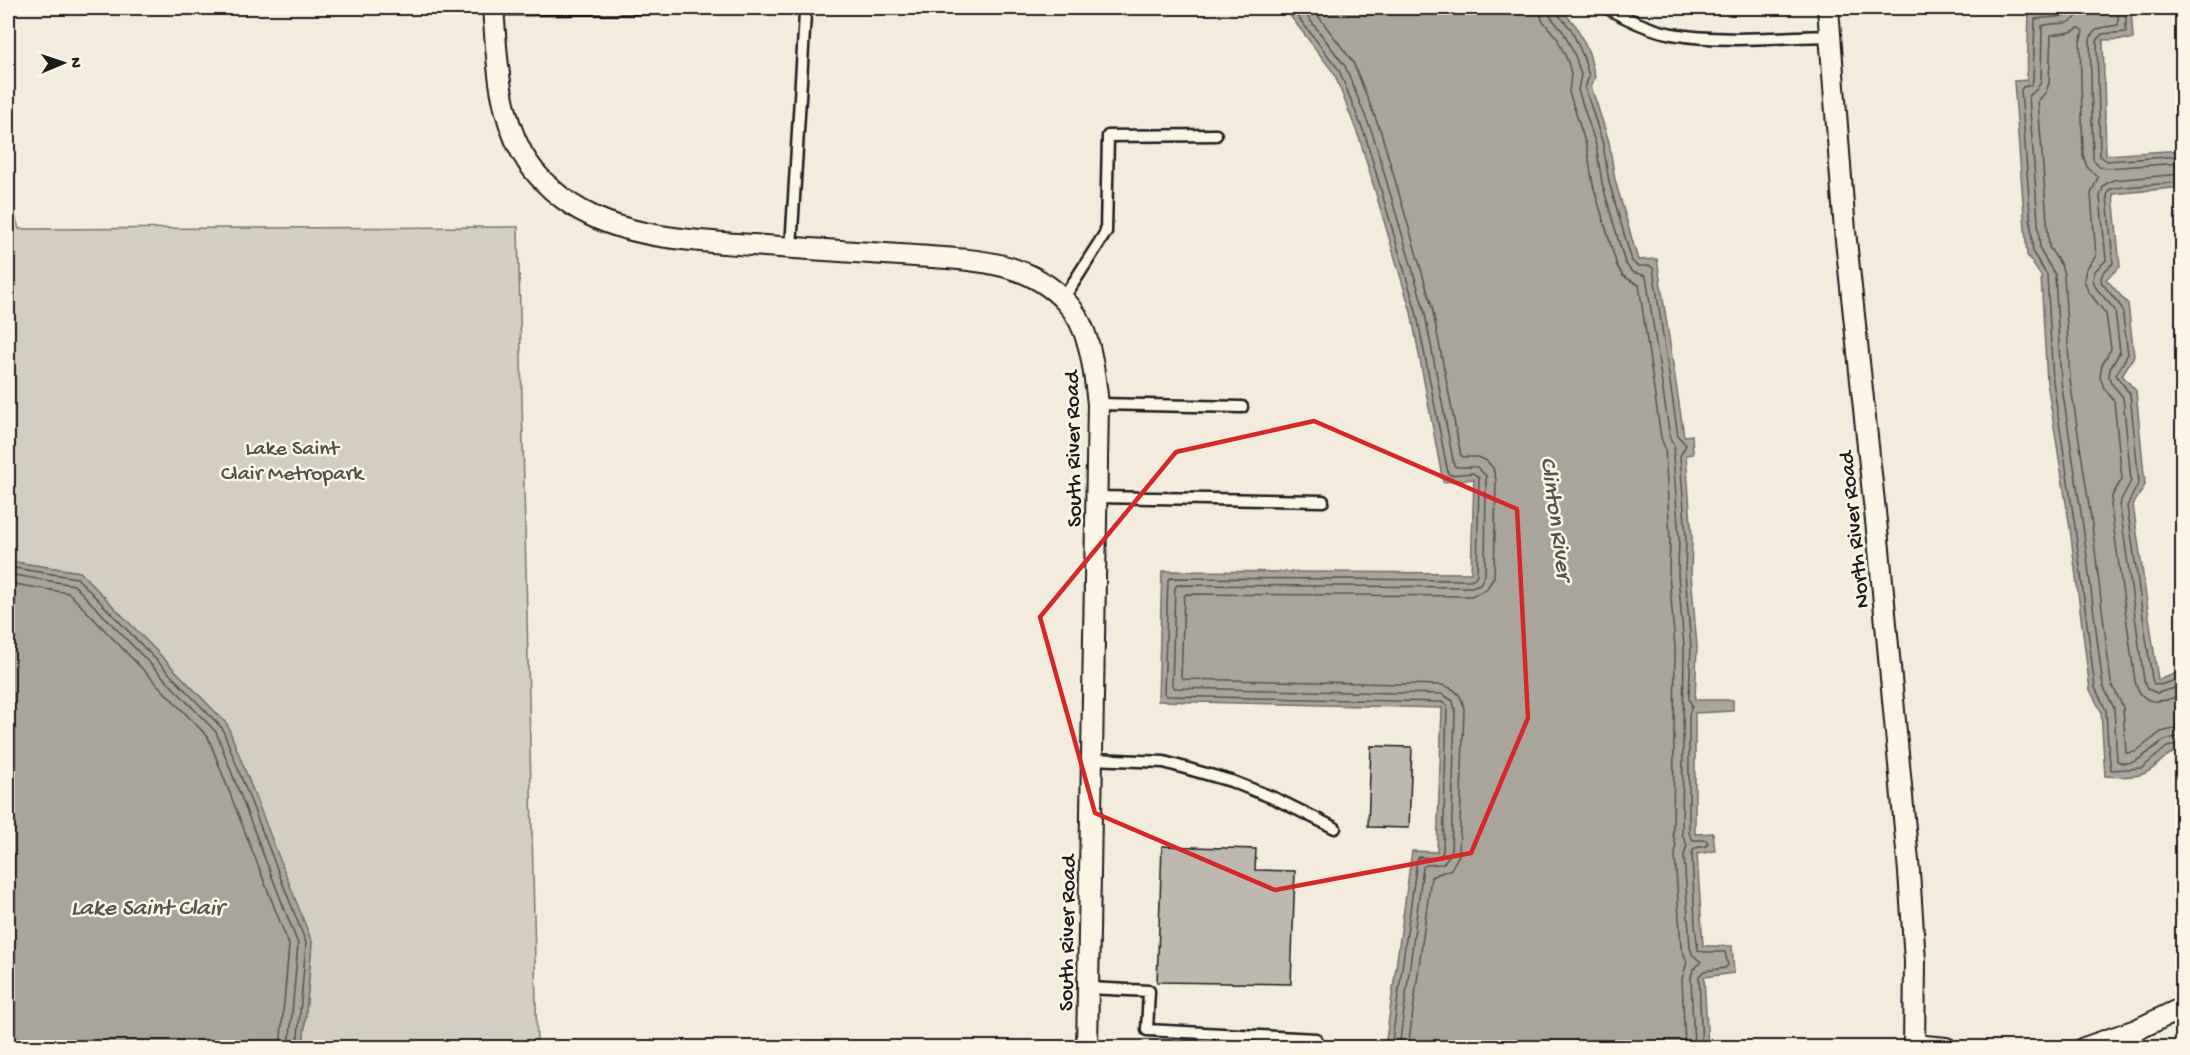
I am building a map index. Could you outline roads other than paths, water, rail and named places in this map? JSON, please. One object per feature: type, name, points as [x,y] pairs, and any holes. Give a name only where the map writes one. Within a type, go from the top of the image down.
[{"type":"street","name":"South River Road","points":[[493,8],[502,93],[509,124],[522,153],[537,175],[559,195],[592,216],[639,231],[709,242],[990,263],[1010,267],[1030,274],[1063,298],[1078,321],[1092,354],[1098,404],[1087,1047]]},
{"type":"street","name":"North River Road","points":[[1828,8],[1845,231],[1880,561],[1909,872],[1915,961],[1914,1046]]},
{"type":"street","points":[[2084,1047],[2136,1030],[2182,1008]]},
{"type":"street","points":[[1914,1046],[1946,1047]]},
{"type":"lane","points":[[493,8],[652,8]]},
{"type":"lane","points":[[1607,8],[1636,23],[1670,34],[1705,38],[1830,36]]},
{"type":"lane","points":[[791,248],[805,14]]},
{"type":"lane","points":[[1063,298],[1106,232],[1108,136],[1216,135]]},
{"type":"lane","points":[[1098,404],[1242,407]]},
{"type":"lane","points":[[1097,497],[1323,501]]},
{"type":"lane","points":[[1092,759],[1164,762],[1231,781],[1276,799],[1335,828]]},
{"type":"lane","points":[[1088,988],[1149,991],[1147,1030],[1316,1039]]},
{"type":"water","name":"Clinton River","points":[[1276,8],[1560,8],[1576,26],[1589,53],[1595,77],[1591,86],[1609,142],[1615,180],[1638,260],[1657,259],[1684,436],[1692,435],[1693,454],[1686,455],[1692,537],[1691,574],[1697,647],[1695,700],[1733,700],[1733,711],[1695,713],[1695,834],[1713,833],[1715,851],[1697,854],[1703,946],[1732,946],[1734,973],[1704,977],[1708,1047],[1385,1047],[1412,851],[1437,852],[1442,708],[1158,701],[1162,571],[1471,573],[1474,479],[1443,482],[1411,312],[1360,140],[1334,73],[1288,13]]},
{"type":"water","points":[[2131,8],[2133,39],[2103,40],[2106,155],[2182,150],[2182,187],[2113,194],[2120,267],[2106,279],[2128,304],[2134,356],[2122,375],[2136,391],[2145,485],[2133,505],[2158,680],[2182,671],[2182,749],[2170,754],[2148,772],[2119,777],[2105,776],[2101,711],[2090,690],[2070,528],[2047,382],[2041,276],[2027,255],[2014,81],[2027,80],[2029,12]]},
{"type":"water","name":"Lake Saint Clair","points":[[8,561],[80,572],[227,724],[312,942],[303,1047],[8,1047]]},
{"type":"park label","name":"Lake Saint Clair Metropark","points":[[292,458]]}]
